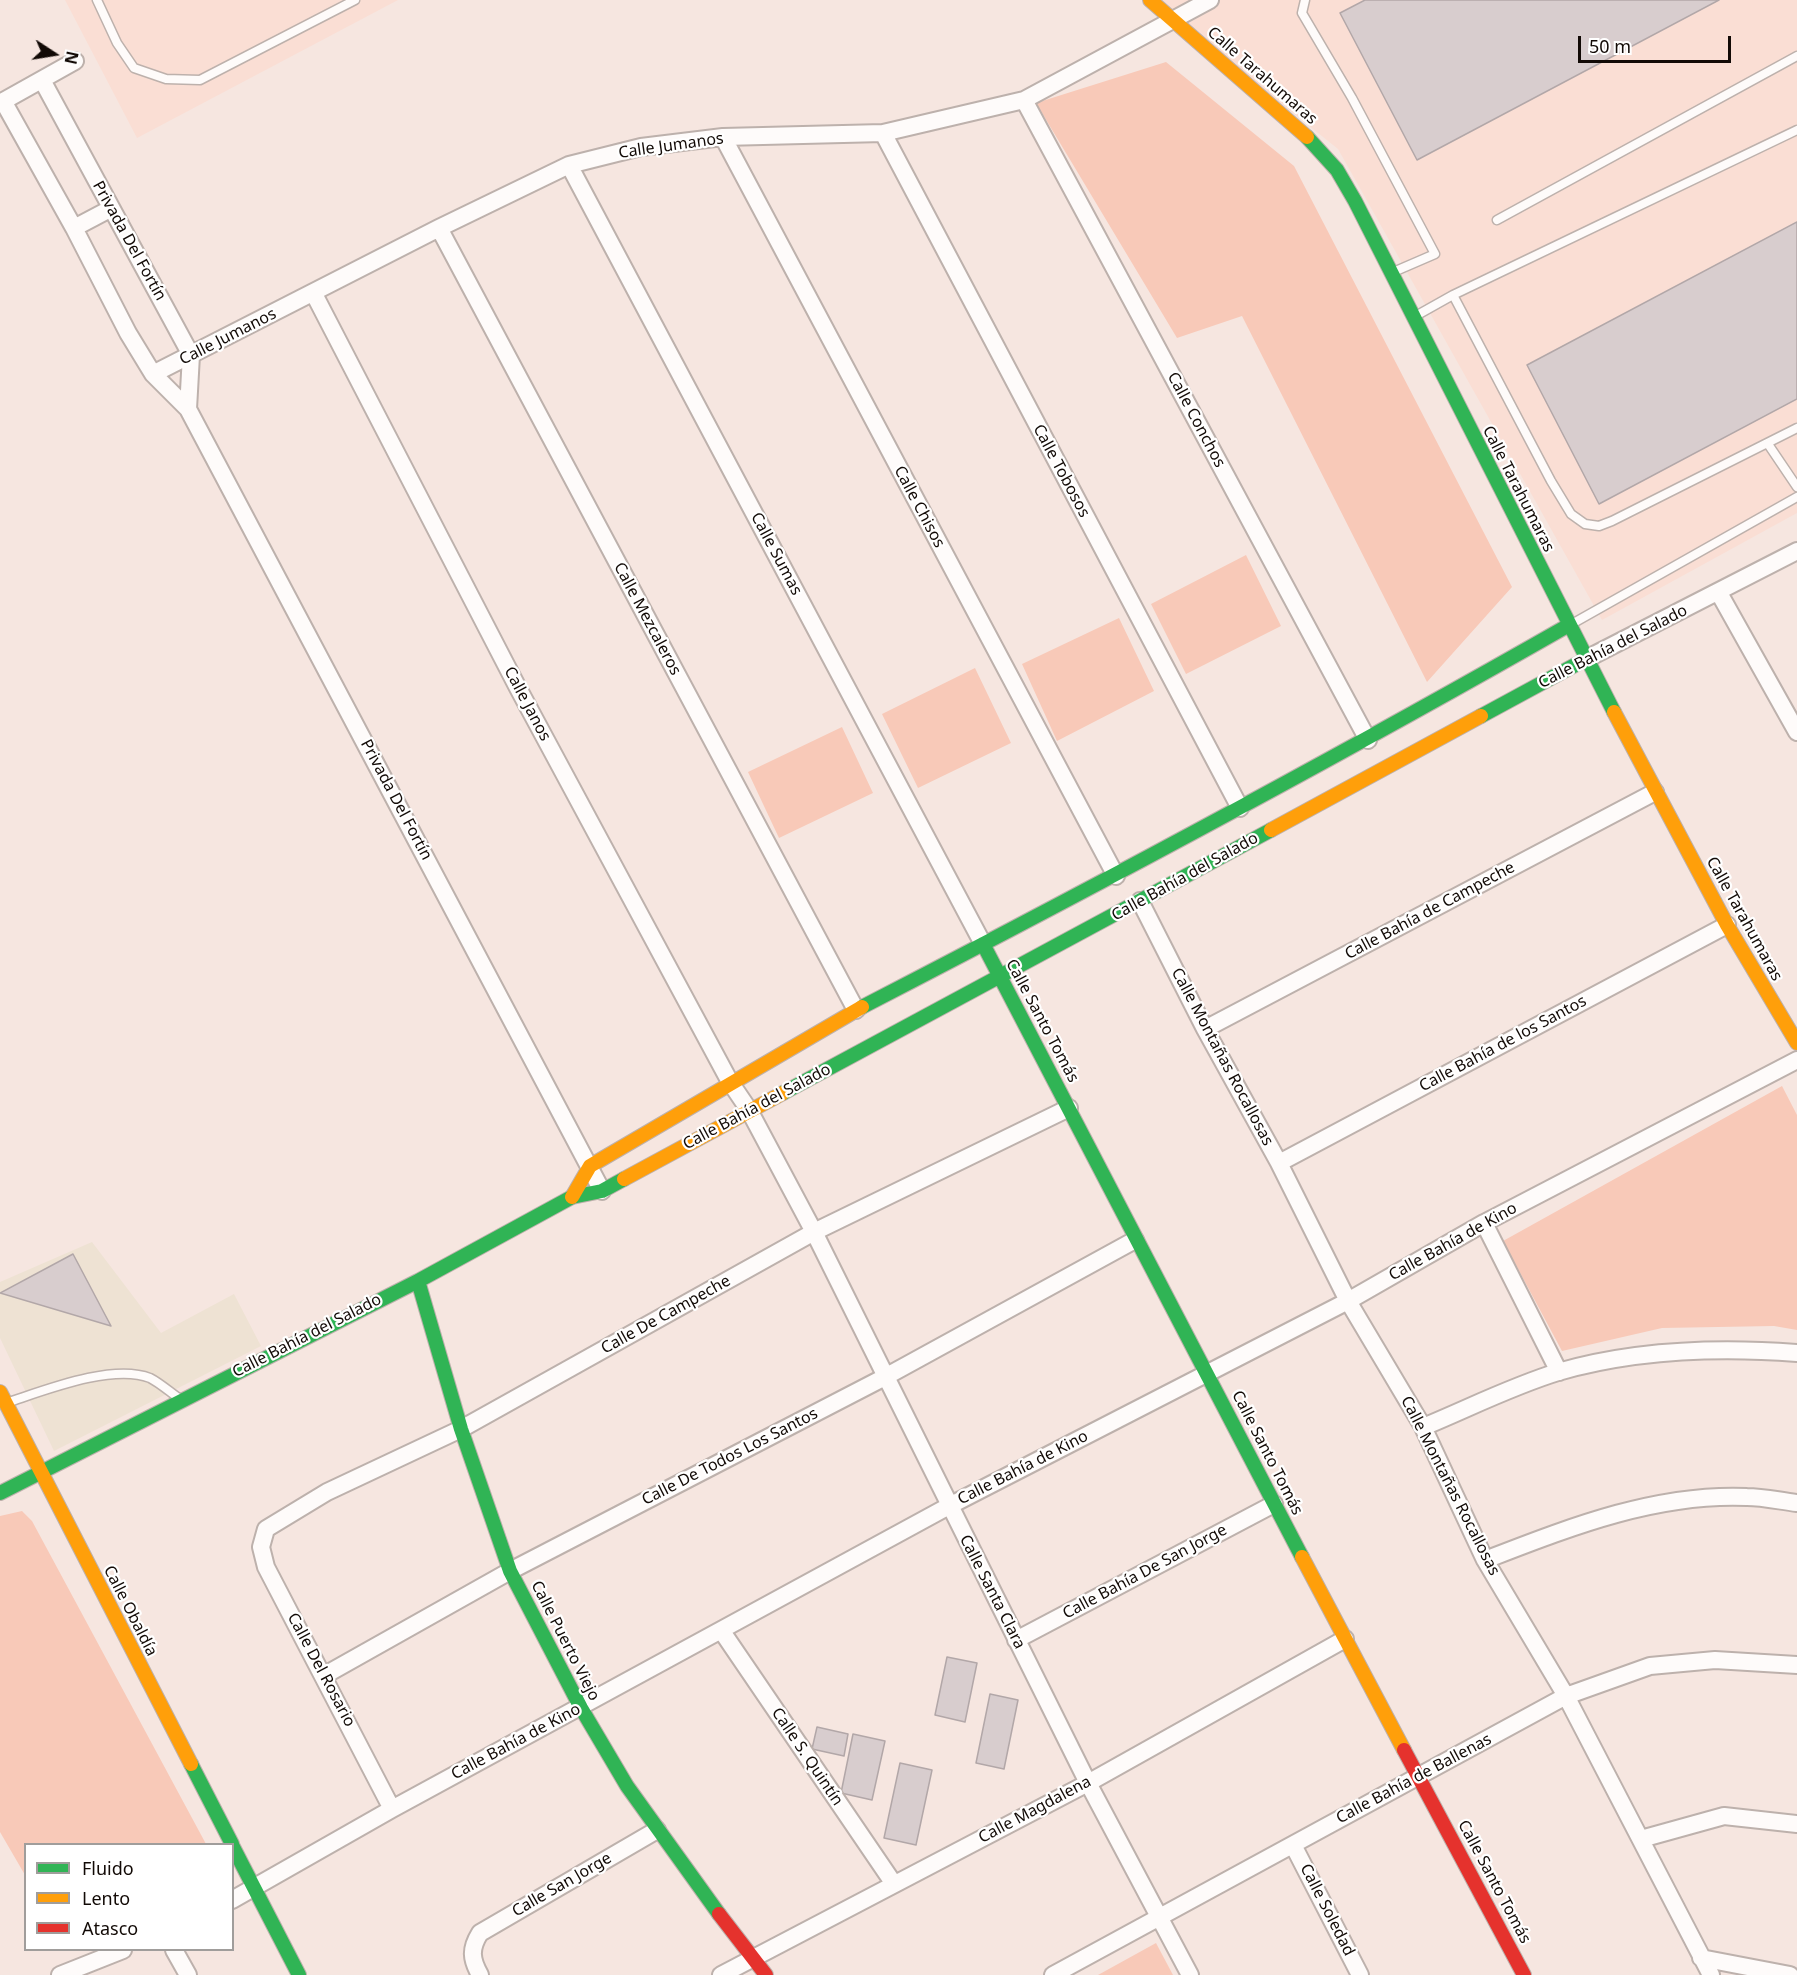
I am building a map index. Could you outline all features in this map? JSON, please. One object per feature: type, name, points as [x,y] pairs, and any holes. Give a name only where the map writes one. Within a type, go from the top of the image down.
[{"type":"street","name":"Calle Tarahumaras","points":[[1150,0],[1298,127],[1337,170],[1355,201],[1412,318],[1655,792],[1727,925],[1797,1043]]},
{"type":"street","name":"Calle Jumanos","points":[[153,374],[314,294],[439,228],[569,165],[641,147],[723,137],[883,134],[1024,100],[1210,0]]},
{"type":"street","points":[[2,102],[75,61]]},
{"type":"street","name":"Privada Del Fortín","points":[[42,80],[191,355]]},
{"type":"street","name":"Calle Conchos","points":[[1024,100],[1368,740]]},
{"type":"street","name":"Privada Del Fortín","points":[[2,102],[74,228],[128,333],[153,374],[188,409],[603,1191]]},
{"type":"street","name":"Calle Tobosos","points":[[883,134],[1240,808]]},
{"type":"street","name":"Calle Chisos","points":[[723,137],[1116,876]]},
{"type":"street","name":"Calle Sumas","points":[[569,165],[983,944]]},
{"type":"street","points":[[74,228],[110,208]]},
{"type":"street","name":"Calle Mezcaleros","points":[[439,228],[856,1010]]},
{"type":"street","name":"Calle Janos","points":[[314,294],[518,688],[730,1082],[749,1110]]},
{"type":"street","points":[[188,409],[191,355]]},
{"type":"street","name":"Calle Bahía del Salado","points":[[0,1493],[181,1399],[418,1281],[572,1197],[603,1191],[749,1110],[1000,979],[1588,658],[1719,593],[1797,551]]},
{"type":"street","points":[[1719,593],[1797,732]]},
{"type":"street","name":"Calle Bahía del Salado","points":[[572,1197],[590,1166],[730,1082],[856,1010],[1116,876],[1368,740],[1569,625]]},
{"type":"street","name":"Calle Bahía de Campeche","points":[[1205,1029],[1655,792]]},
{"type":"street","name":"Calle Montañas Rocallosas","points":[[1140,902],[1205,1029],[1279,1163],[1348,1301],[1423,1427],[1485,1560],[1566,1696],[1711,1975]]},
{"type":"street","name":"Calle Bahía de los Santos","points":[[1279,1163],[1727,925]]},
{"type":"street","name":"Calle Santo Tomás","points":[[983,944],[1135,1240],[1208,1373],[1345,1639],[1524,1975]]},
{"type":"street","name":"Calle Bahía de Kino","points":[[234,1899],[392,1809],[949,1506],[1348,1301],[1484,1223],[1797,1060]]},
{"type":"street","name":"Calle De Campeche","points":[[266,1529],[327,1492],[461,1430],[814,1232],[1069,1108]]},
{"type":"street","name":"Calle Santa Clara","points":[[749,1110],[814,1232],[1088,1783],[1190,1975]]},
{"type":"street","points":[[1484,1223],[1559,1372]]},
{"type":"street","name":"Calle De Todos Los Santos","points":[[325,1675],[510,1571],[885,1377],[1135,1240]]},
{"type":"street","name":"Calle Puerto Viejo","points":[[418,1281],[461,1430],[510,1571],[581,1708],[657,1830],[766,1975]]},
{"type":"street","points":[[1423,1427],[1559,1372],[1605,1360],[1733,1349],[1797,1353]]},
{"type":"street","name":"Calle Obaldía","points":[[3,1398],[231,1843]]},
{"type":"street","points":[[1485,1560],[1569,1528],[1640,1506],[1723,1497],[1747,1497],[1797,1503]]},
{"type":"street","name":"Calle Bahía De San Jorge","points":[[1016,1640],[1274,1503]]},
{"type":"street","name":"Calle Del Rosario","points":[[266,1529],[262,1538],[262,1555],[392,1809]]},
{"type":"street","name":"Calle S. Quintín","points":[[721,1630],[894,1884]]},
{"type":"street","name":"Calle Magdalena","points":[[721,1975],[1088,1783],[1345,1639]]},
{"type":"street","name":"Calle Bahía de Ballenas","points":[[1053,1975],[1566,1696],[1650,1666],[1715,1660],[1797,1665]]},
{"type":"street","points":[[1641,1839],[1724,1816],[1735,1815],[1797,1824]]},
{"type":"street","name":"Calle San Jorge","points":[[480,1975],[472,1960],[472,1945],[480,1933],[657,1830]]},
{"type":"street","name":"Calle Soledad","points":[[1293,1845],[1360,1975]]},
{"type":"street","name":"Calle Obaldía","points":[[234,1849],[299,1975]]},
{"type":"street","points":[[60,1975],[120,1951]]},
{"type":"street","points":[[175,1951],[188,1975]]},
{"type":"street","points":[[1701,1958],[1790,1975]]},
{"type":"lane","points":[[97,0],[117,42],[134,68],[166,80],[200,80],[355,0]]},
{"type":"lane","points":[[1305,0],[1302,13],[1352,98],[1435,254],[1390,273]]},
{"type":"lane","points":[[1497,220],[1797,56]]},
{"type":"lane","points":[[1412,318],[1453,295],[1797,130]]},
{"type":"lane","points":[[1453,295],[1551,481],[1571,514],[1585,524],[1599,526],[1612,521],[1797,428]]},
{"type":"lane","points":[[1768,444],[1797,487]]},
{"type":"lane","points":[[1569,625],[1797,497]]},
{"type":"lane","points":[[3,1398],[112,1374],[149,1378],[181,1399]]},
{"type":"shaded area","points":[[65,0],[398,0],[137,138]]},
{"type":"shaded area","points":[[1152,0],[1797,0],[1797,513],[1602,620],[1338,149]]},
{"type":"shaded area","points":[[1166,62],[1294,166],[1512,587],[1427,682],[1242,316],[1177,338],[1036,103]]},
{"type":"shaded area","points":[[1246,555],[1281,626],[1186,674],[1151,604]]},
{"type":"shaded area","points":[[1119,618],[1154,691],[1057,741],[1022,664]]},
{"type":"shaded area","points":[[975,668],[1011,743],[918,788],[882,714]]},
{"type":"shaded area","points":[[842,727],[873,793],[779,838],[748,772]]},
{"type":"shaded area","points":[[1782,1086],[1797,1115],[1797,1330],[1774,1326],[1662,1328],[1562,1351],[1503,1241]]},
{"type":"shaded area","points":[[92,1242],[161,1333],[234,1294],[261,1346],[54,1451],[0,1338],[0,1282]]},
{"type":"shaded area","points":[[22,1511],[32,1521],[205,1843],[24,1843],[24,1873],[0,1832],[0,1516]]},
{"type":"shaded area","points":[[1156,1943],[1173,1975],[1098,1975]]},
{"type":"building","points":[[1365,0],[1719,0],[1417,160],[1340,13]]},
{"type":"building","points":[[1797,222],[1797,399],[1599,504],[1527,365]]},
{"type":"building","points":[[73,1254],[111,1326],[0,1293]]},
{"type":"building","points":[[947,1657],[977,1663],[965,1722],[935,1715]]},
{"type":"building","points":[[990,1694],[1018,1700],[1004,1769],[976,1763]]},
{"type":"building","points":[[817,1727],[848,1734],[844,1756],[812,1749]]},
{"type":"building","points":[[853,1734],[885,1741],[872,1800],[841,1793]]},
{"type":"building","points":[[900,1763],[932,1770],[916,1845],[884,1838]]},
{"type":"traffic: fast","points":[[1307,137],[1337,170],[1355,201],[1614,712]]},
{"type":"traffic: fast","points":[[862,1007],[1217,820],[1569,625]]},
{"type":"traffic: fast","points":[[1481,716],[1588,658]]},
{"type":"traffic: fast","points":[[783,1093],[1271,830]]},
{"type":"traffic: fast","points":[[983,944],[1302,1557]]},
{"type":"traffic: fast","points":[[0,1493],[418,1281],[572,1197],[602,1191],[624,1179]]},
{"type":"traffic: fast","points":[[418,1281],[461,1429],[510,1571],[581,1708],[627,1786],[719,1914]]},
{"type":"traffic: fast","points":[[191,1764],[231,1843]]},
{"type":"traffic: fast","points":[[234,1849],[299,1975]]},
{"type":"traffic: slow","points":[[1150,0],[1307,137]]},
{"type":"traffic: slow","points":[[1614,712],[1727,925],[1797,1043]]},
{"type":"traffic: slow","points":[[1271,830],[1481,716]]},
{"type":"traffic: slow","points":[[572,1197],[590,1166],[862,1007]]},
{"type":"traffic: slow","points":[[624,1179],[783,1093]]},
{"type":"traffic: slow","points":[[0,1392],[191,1764]]},
{"type":"traffic: slow","points":[[1302,1557],[1404,1750]]},
{"type":"traffic: jam","points":[[1404,1750],[1524,1975]]},
{"type":"traffic: jam","points":[[719,1914],[766,1975]]}]
